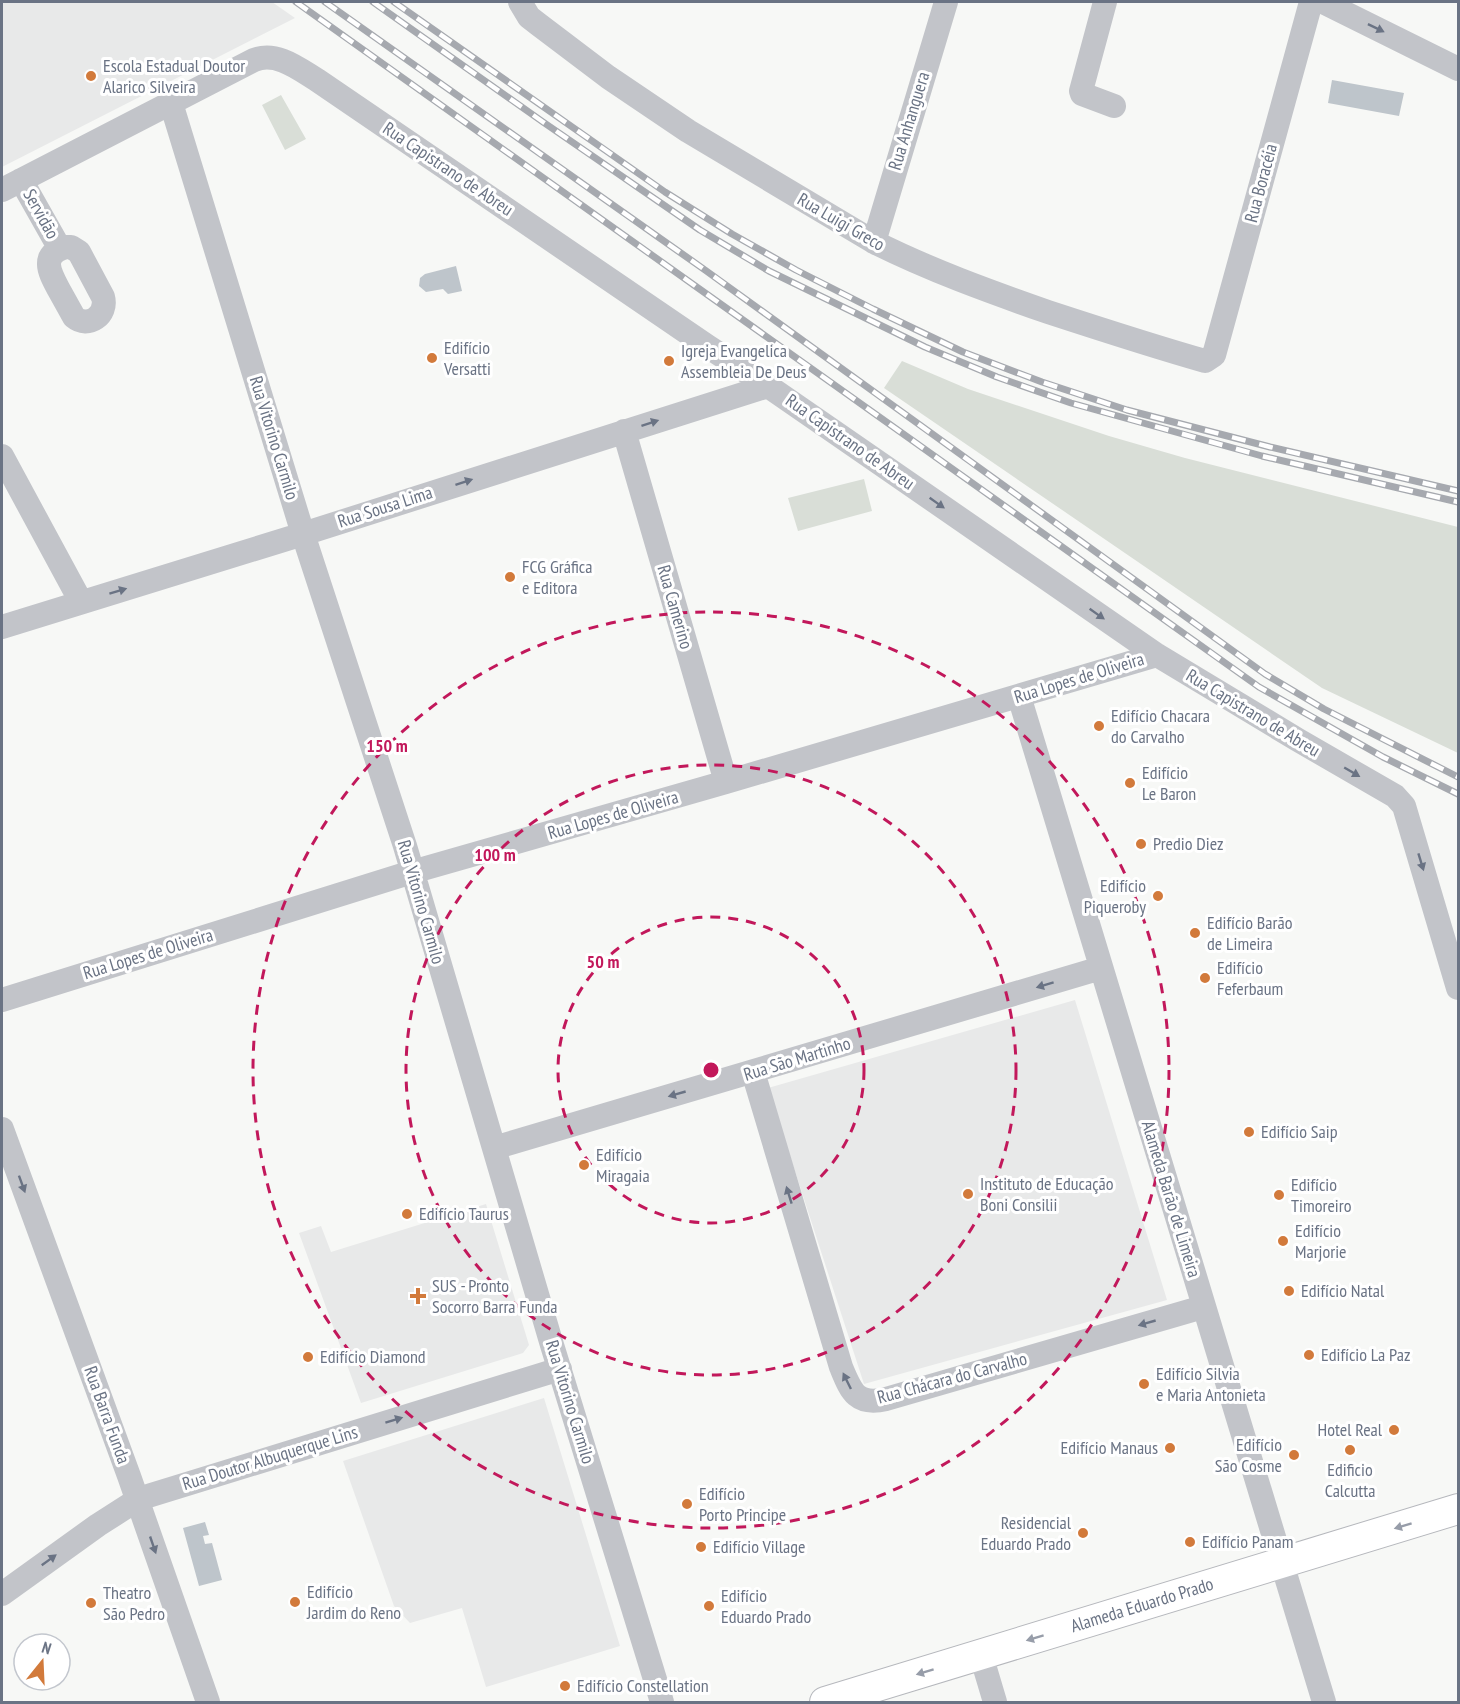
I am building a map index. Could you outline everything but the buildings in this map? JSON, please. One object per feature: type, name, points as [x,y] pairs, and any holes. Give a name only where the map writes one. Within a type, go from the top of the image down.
[{"type":"main road","name":"Alameda Eduardo Prado","points":[[825,1702],[1458,1509]]},
{"type":"street","name":"Rua Luigi Greco","points":[[520,2],[538,24],[650,107],[874,242],[972,285],[1116,335],[1205,361]]},
{"type":"street","name":"Rua Anhanguera","points":[[874,242],[946,2]]},
{"type":"street","points":[[1105,2],[1081,92],[1114,106]]},
{"type":"street","name":"Rua Boracéia","points":[[1205,361],[1214,355],[1311,2]]},
{"type":"street","points":[[1323,2],[1458,69]]},
{"type":"street","name":"Rua Capistrano de Abreu","points":[[171,103],[248,63],[267,56],[294,66],[768,386],[1157,655],[1395,796],[1404,806],[1458,988]]},
{"type":"street","points":[[11,185],[171,103]]},
{"type":"street","name":"Rua Vitorino Carmilo","points":[[171,103],[303,534],[405,846],[662,1702]]},
{"type":"street","name":"Servidão","points":[[11,185],[60,249]]},
{"type":"street","name":"Rua Sousa Lima","points":[[2,627],[768,386]]},
{"type":"street","name":"Rua Camerino","points":[[624,431],[726,782]]},
{"type":"street","points":[[2,456],[81,602]]},
{"type":"street","name":"Rua Lopes de Oliveira","points":[[2,1000],[412,872],[1157,655]]},
{"type":"street","name":"Alameda Barão de Limeira","points":[[1019,696],[1324,1702]]},
{"type":"street","name":"Rua São Martinho","points":[[494,1148],[1101,968]]},
{"type":"street","name":"Rua Chácara do Carvalho","points":[[753,1072],[841,1366],[855,1395],[865,1401],[886,1399],[1203,1306]]},
{"type":"street","name":"Rua Barra Funda","points":[[2,1129],[208,1702]]},
{"type":"street","name":"Rua Doutor Albuquerque Lins","points":[[2,1594],[137,1500],[561,1369]]},
{"type":"street","points":[[981,1655],[995,1702]]},
{"type":"shaded area","name":"Escola Estadual Doutor Alarico Silveira","points":[[2,2],[272,2],[295,18],[2,167]]},
{"type":"shaded area","points":[[1332,80],[1404,93],[1399,116],[1328,103]]},
{"type":"shaded area","points":[[281,95],[306,139],[285,150],[262,105]]},
{"type":"shaded area","points":[[456,266],[462,291],[448,294],[443,289],[426,292],[419,286],[420,278],[425,274]]},
{"type":"shaded area","points":[[902,361],[968,389],[1109,436],[1185,458],[1458,527],[1458,753],[1322,688],[884,388]]},
{"type":"shaded area","points":[[864,479],[872,511],[798,531],[788,498]]},
{"type":"shaded area","name":"Instituto de Educação Boni Consilii","points":[[1075,1000],[1167,1300],[864,1384],[768,1088]]},
{"type":"shaded area","name":"SUS - Pronto Socorro Barra Funda","points":[[486,1204],[529,1345],[523,1353],[361,1403],[299,1233],[321,1226],[331,1252]]},
{"type":"shaded area","points":[[544,1398],[620,1646],[486,1687],[462,1608],[410,1623],[394,1606],[343,1461]]},
{"type":"shaded area","points":[[205,1522],[209,1535],[203,1536],[205,1544],[212,1543],[222,1580],[199,1586],[183,1528]]},
{"type":"railway","points":[[296,2],[1259,687],[1383,757],[1458,794]]},
{"type":"railway","points":[[325,2],[705,270],[1265,674],[1324,709],[1458,777]]},
{"type":"railway","points":[[373,2],[700,230],[769,271],[925,347],[997,377],[1071,403],[1262,456],[1458,502]]},
{"type":"railway","points":[[394,2],[665,192],[732,234],[796,270],[963,352],[1042,382],[1127,410],[1270,447],[1458,491]]},
{"type":"place","name":"Escola Estadual Doutor Alarico Silveira","points":[[91,76]]},
{"type":"place","name":"Edifício Versatti","points":[[432,358]]},
{"type":"place","name":"Igreja Evangelica Assembleia De Deus","points":[[669,361]]},
{"type":"place","name":"FCG Gráfica e Editora","points":[[510,577]]},
{"type":"place","name":"Edifício Chacara do Carvalho","points":[[1099,726]]},
{"type":"place","name":"Edifício Le Baron","points":[[1130,783]]},
{"type":"place","name":"Predio Diez","points":[[1141,844]]},
{"type":"place","name":"Edifício Piqueroby","points":[[1158,896]]},
{"type":"place","name":"Edifício Barão de Limeira","points":[[1195,933]]},
{"type":"place","name":"Edifício Feferbaum","points":[[1205,978]]},
{"type":"place","name":"Edifício Saip","points":[[1249,1132]]},
{"type":"place","name":"Edifício Miragaia","points":[[584,1165]]},
{"type":"place","name":"Instituto de Educação Boni Consilii","points":[[968,1194]]},
{"type":"place","name":"Edifício Timoreiro","points":[[1279,1195]]},
{"type":"place","name":"Edifício Taurus","points":[[407,1214]]},
{"type":"place","name":"Edifício Marjorie","points":[[1283,1241]]},
{"type":"place","name":"Edifício Natal","points":[[1289,1291]]},
{"type":"place","name":"SUS - Pronto Socorro Barra Funda","points":[[418,1296]]},
{"type":"place","name":"Edifício La Paz","points":[[1309,1355]]},
{"type":"place","name":"Edifício Diamond","points":[[308,1357]]},
{"type":"place","name":"Edifício Silvia e Maria Antonieta","points":[[1144,1384]]},
{"type":"place","name":"Hotel Real","points":[[1394,1430]]},
{"type":"place","name":"Edifício Manaus","points":[[1170,1448]]},
{"type":"place","name":"Edificio Calcutta","points":[[1350,1450]]},
{"type":"place","name":"Edifício São Cosme","points":[[1294,1455]]},
{"type":"place","name":"Edifício Porto Principe","points":[[687,1504]]},
{"type":"place","name":"Residencial Eduardo Prado","points":[[1083,1533]]},
{"type":"place","name":"Edifício Panam","points":[[1190,1542]]},
{"type":"place","name":"Edifício Village","points":[[701,1547]]},
{"type":"place","name":"Edifício Jardim do Reno","points":[[295,1602]]},
{"type":"place","name":"Theatro São Pedro","points":[[91,1603]]},
{"type":"place","name":"Edifício Eduardo Prado","points":[[709,1606]]},
{"type":"place","name":"Edifício Constellation","points":[[565,1686]]}]
